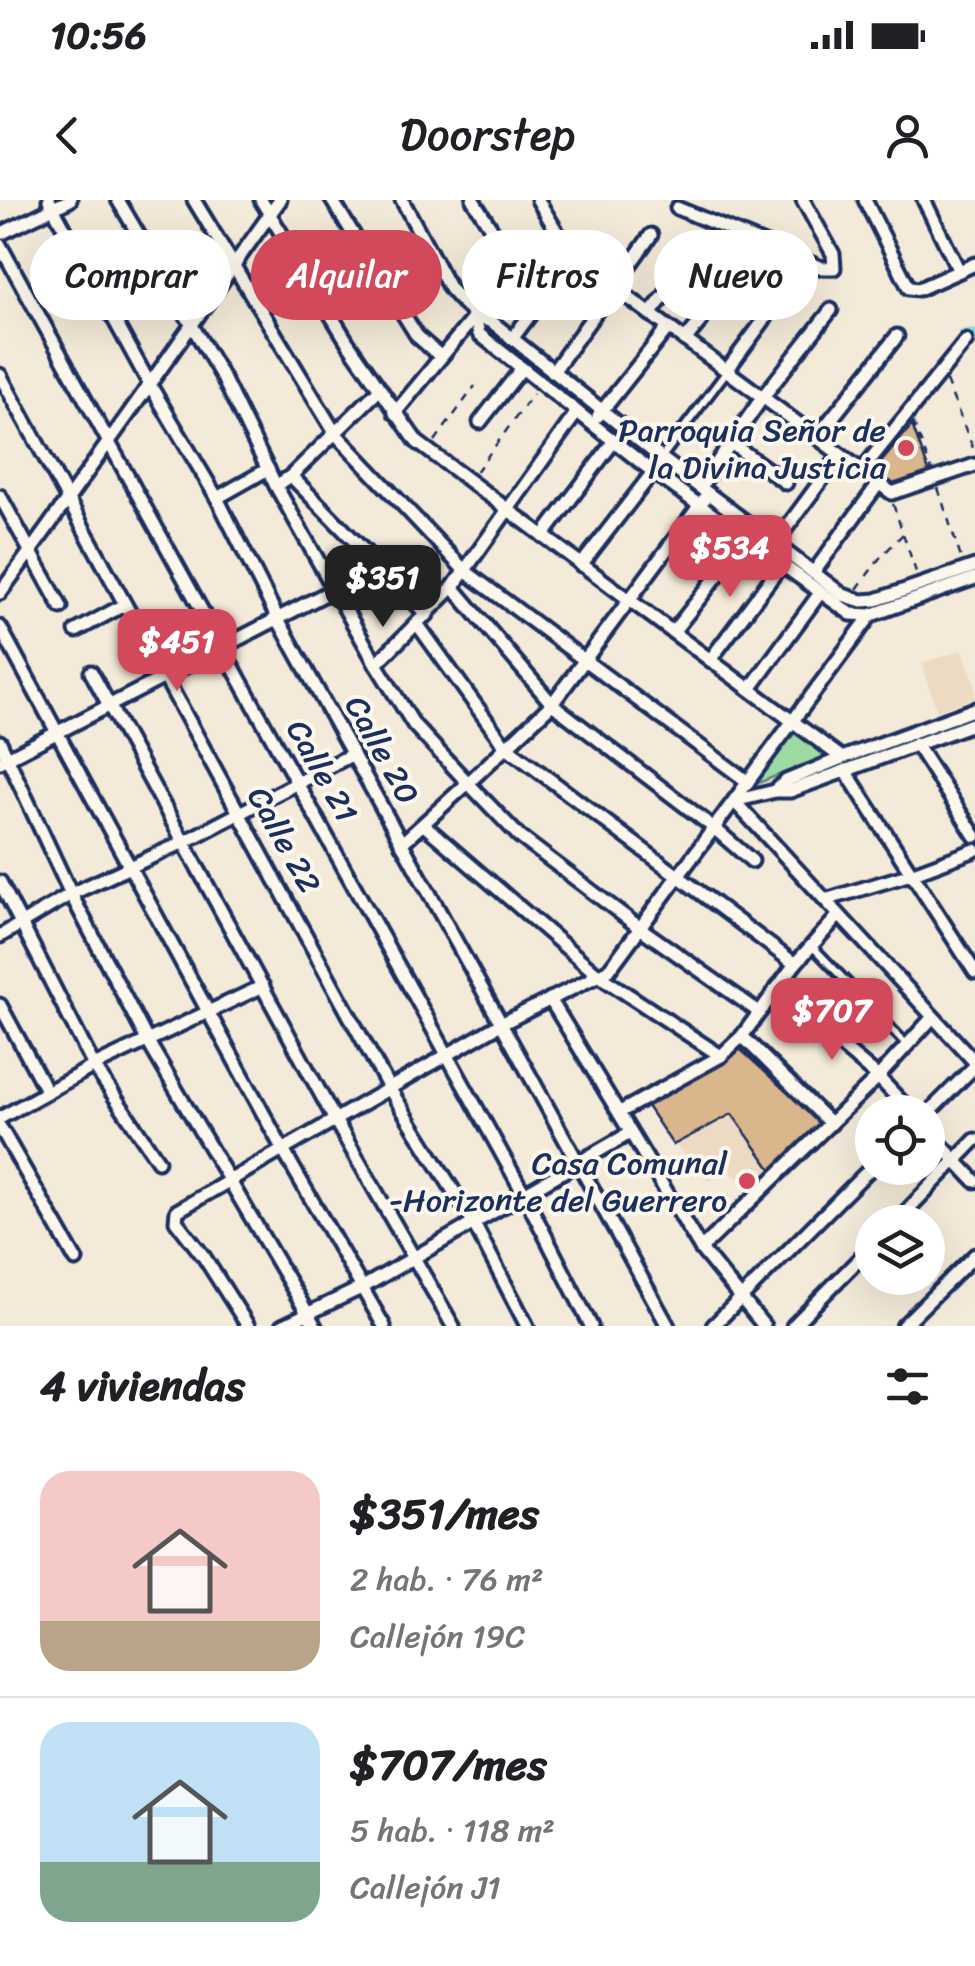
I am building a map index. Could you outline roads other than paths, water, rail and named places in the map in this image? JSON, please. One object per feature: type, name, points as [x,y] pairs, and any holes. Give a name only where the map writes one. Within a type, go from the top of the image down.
[{"type":"street","points":[[0,234],[51,204],[70,200]]},
{"type":"street","points":[[118,200],[223,378],[276,486],[414,724],[519,836],[759,1012]]},
{"type":"street","points":[[194,200],[335,433],[465,572],[748,782]]},
{"type":"street","points":[[261,200],[348,343],[410,434],[793,720],[844,764],[975,972]]},
{"type":"street","points":[[0,593],[280,200]]},
{"type":"street","points":[[332,200],[416,336],[440,356]]},
{"type":"street","points":[[402,200],[450,289],[462,302]]},
{"type":"street","points":[[473,200],[492,230]]},
{"type":"street","points":[[538,200],[556,230]]},
{"type":"street","points":[[675,204],[694,200]]},
{"type":"street","points":[[675,204],[822,268],[834,268],[833,254],[804,200]]},
{"type":"street","points":[[865,200],[909,288],[914,290],[975,264]]},
{"type":"street","points":[[924,200],[959,270]]},
{"type":"street","name":"Calle 20","points":[[51,204],[216,498],[499,1025],[668,1326]]},
{"type":"street","points":[[634,257],[650,235]]},
{"type":"street","name":"Calle 21","points":[[0,246],[448,1054],[591,1326]]},
{"type":"street","points":[[634,302],[895,493],[975,465]]},
{"type":"street","points":[[650,314],[654,309]]},
{"type":"street","points":[[401,844],[552,704],[702,495],[762,398],[832,310]]},
{"type":"street","points":[[395,413],[472,320]]},
{"type":"street","points":[[476,320],[479,334],[654,472],[702,495],[776,542],[843,595],[876,600],[972,571]]},
{"type":"street","points":[[488,320],[661,458],[747,538],[851,614],[871,614],[972,571]]},
{"type":"street","points":[[512,339],[526,320]]},
{"type":"street","points":[[553,372],[590,320]]},
{"type":"street","points":[[685,340],[701,320]]},
{"type":"street","points":[[727,370],[764,320]]},
{"type":"street","points":[[592,424],[668,328]]},
{"type":"street","points":[[817,437],[897,336]]},
{"type":"street","points":[[862,470],[966,341]]},
{"type":"street","points":[[480,422],[522,368]]},
{"type":"street","name":"Calle 22","points":[[0,375],[389,1088],[474,1222],[527,1326]]},
{"type":"street","points":[[276,486],[380,389]]},
{"type":"street","points":[[376,664],[465,572],[577,412]]},
{"type":"street","points":[[542,536],[614,441]]},
{"type":"street","points":[[731,443],[786,483]]},
{"type":"street","points":[[776,542],[840,454]]},
{"type":"street","points":[[216,498],[268,469]]},
{"type":"street","points":[[581,564],[654,472]]},
{"type":"street","points":[[291,476],[422,620],[506,746],[795,964]]},
{"type":"street","points":[[814,572],[879,484]]},
{"type":"street","points":[[0,496],[61,607]]},
{"type":"street","points":[[673,632],[747,538]]},
{"type":"street","points":[[710,660],[782,564]]},
{"type":"street","points":[[453,587],[552,704],[752,861]]},
{"type":"street","points":[[4,760],[334,589]]},
{"type":"street","points":[[750,689],[820,593]]},
{"type":"street","points":[[76,632],[124,605]]},
{"type":"street","points":[[248,1326],[174,1218],[177,1211],[499,1025],[609,970],[871,614]]},
{"type":"street","points":[[0,627],[283,1150],[384,1326]]},
{"type":"street","points":[[91,672],[335,1120],[453,1326]]},
{"type":"street","points":[[734,801],[775,790],[790,791],[975,709]]},
{"type":"street","points":[[844,764],[975,723]]},
{"type":"street","points":[[0,742],[4,760],[147,1040],[315,1326]]},
{"type":"street","points":[[916,744],[975,836]]},
{"type":"street","points":[[0,936],[71,894],[184,842],[353,754]]},
{"type":"street","points":[[734,801],[975,1064],[945,1095]]},
{"type":"street","points":[[424,825],[598,975],[720,1056]]},
{"type":"street","points":[[824,900],[975,850]]},
{"type":"street","points":[[0,882],[94,1066],[158,1161]]},
{"type":"street","points":[[620,1112],[720,1056],[742,1036],[795,964],[839,915]]},
{"type":"street","points":[[0,1118],[94,1066],[263,986]]},
{"type":"street","points":[[776,990],[895,1095]]},
{"type":"street","points":[[550,999],[700,1250],[764,1326]]},
{"type":"street","points":[[0,1005],[47,1092]]},
{"type":"street","points":[[700,1250],[831,1124],[934,1017]]},
{"type":"street","points":[[742,1036],[831,1124]]},
{"type":"street","points":[[0,1127],[76,1260]]},
{"type":"street","points":[[282,1326],[364,1287],[630,1133]]},
{"type":"street","points":[[913,1205],[975,1140]]},
{"type":"street","points":[[945,1149],[975,1181]]},
{"type":"street","points":[[713,1326],[855,1185]]},
{"type":"street","points":[[902,1326],[975,1255]]},
{"type":"street","points":[[793,1326],[855,1263]]},
{"type":"lane","points":[[661,458],[727,370]]},
{"type":"lane","points":[[811,945],[907,1045]]},
{"type":"waterway","points":[[964,335],[975,335]]},
{"type":"place","name":"Parroquia Señor de la Divina Justicia","points":[[906,448]]},
{"type":"place","name":"Casa Comunal -Horizonte del Guerrero","points":[[747,1181]]}]
